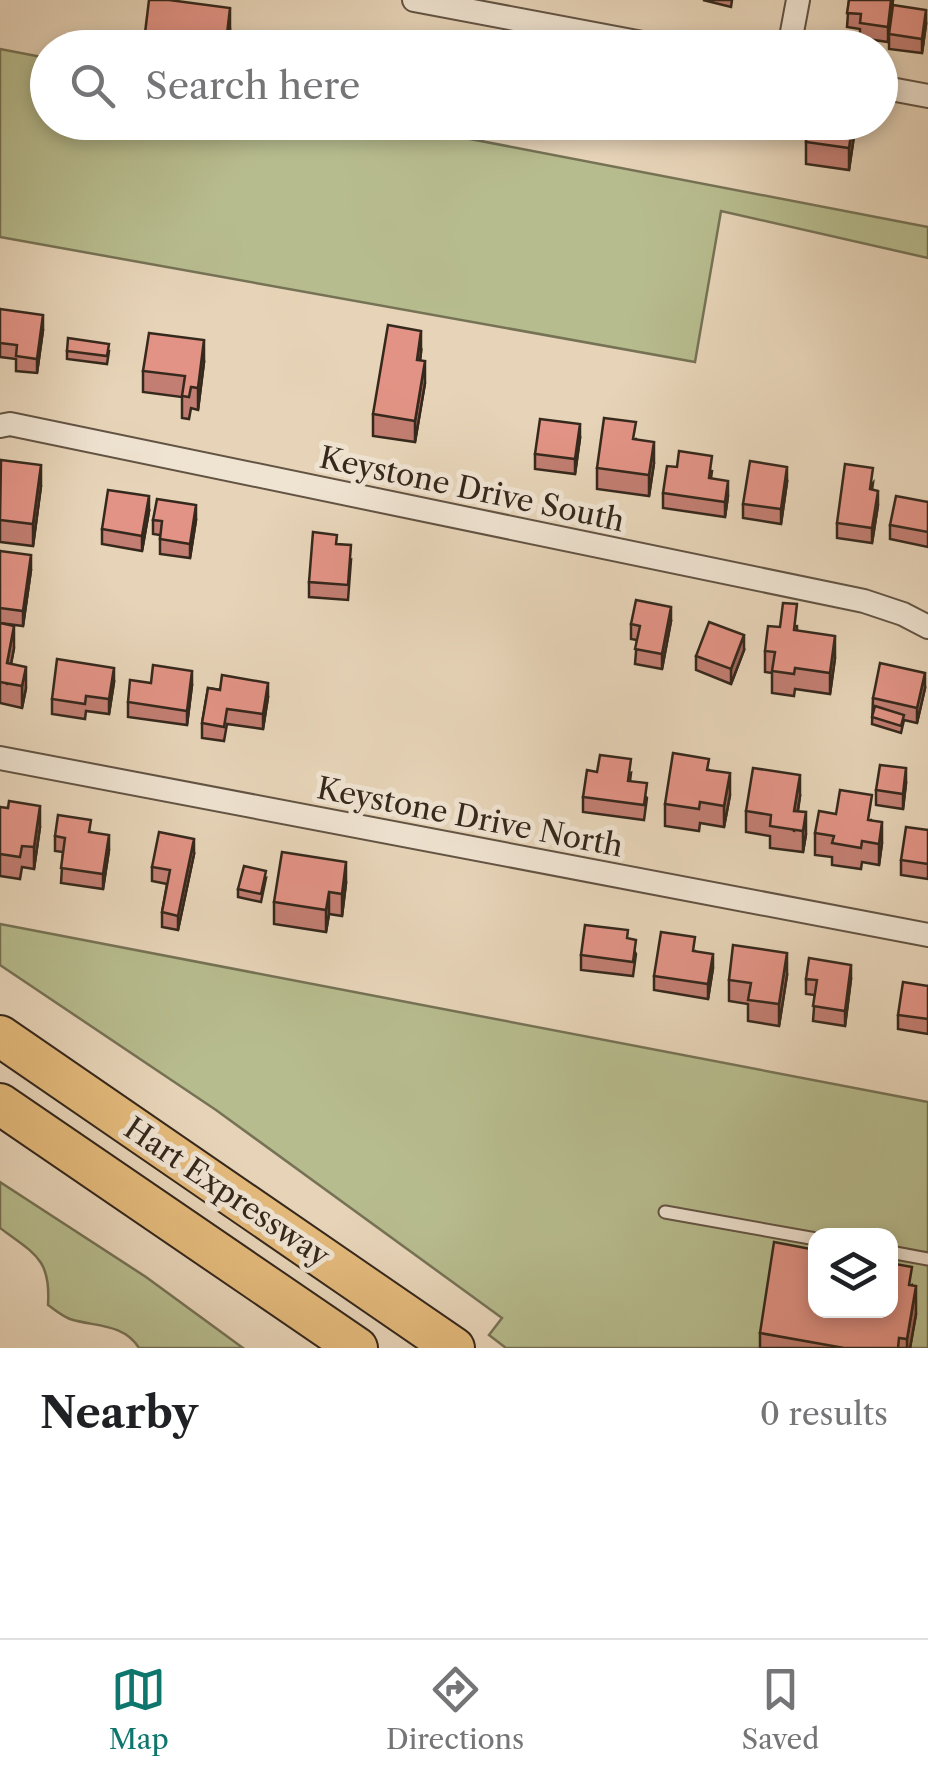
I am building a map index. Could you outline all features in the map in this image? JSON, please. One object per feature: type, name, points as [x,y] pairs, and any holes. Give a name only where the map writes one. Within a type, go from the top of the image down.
[{"type":"highway","name":"Hart Expressway","points":[[0,1036],[454,1348]]},
{"type":"highway","name":"Hart Expressway","points":[[0,1104],[357,1348]]},
{"type":"street","points":[[414,0],[573,30]]},
{"type":"street","points":[[792,30],[798,0]]},
{"type":"street","points":[[898,90],[928,96]]},
{"type":"street","name":"Keystone Drive South","points":[[0,426],[10,424],[864,600],[928,627]]},
{"type":"street","name":"Keystone Drive North","points":[[0,758],[928,935]]},
{"type":"lane","points":[[666,1212],[808,1237]]},
{"type":"lane","points":[[898,1253],[928,1258]]},
{"type":"green space","points":[[0,49],[30,55],[30,140],[475,140],[928,227],[928,258],[721,211],[695,362],[0,237]]},
{"type":"green space","points":[[0,924],[928,1102],[928,1348],[506,1348],[489,1335],[502,1318],[216,1110],[0,965]]},
{"type":"green space","points":[[0,1182],[146,1277],[243,1348],[139,1348],[117,1330],[59,1313],[48,1305],[47,1277],[38,1259],[0,1228]]},
{"type":"building","points":[[149,0],[230,8],[227,30],[145,30]]},
{"type":"building","points":[[849,0],[891,0],[888,27],[860,23],[861,14],[847,13]]},
{"type":"building","points":[[893,5],[926,10],[922,39],[890,30]]},
{"type":"building","points":[[806,140],[850,140],[849,148]]},
{"type":"building","points":[[0,309],[43,315],[37,359],[16,356],[17,345],[0,343]]},
{"type":"building","points":[[388,325],[421,331],[417,360],[425,361],[415,421],[373,414]]},
{"type":"building","points":[[149,333],[204,340],[198,388],[191,387],[189,397],[182,396],[185,376],[143,371]]},
{"type":"building","points":[[68,338],[109,344],[107,356],[67,351]]},
{"type":"building","points":[[604,418],[636,422],[633,439],[654,442],[649,475],[597,468]]},
{"type":"building","points":[[540,419],[580,424],[575,459],[535,454]]},
{"type":"building","points":[[679,451],[712,456],[709,478],[728,481],[725,502],[663,493],[667,466],[677,467]]},
{"type":"building","points":[[1,460],[41,465],[33,524],[0,520]]},
{"type":"building","points":[[750,461],[787,467],[781,509],[743,504]]},
{"type":"building","points":[[845,464],[873,468],[870,489],[878,491],[872,528],[837,523]]},
{"type":"building","points":[[108,490],[149,496],[142,536],[102,529]]},
{"type":"building","points":[[896,496],[928,502],[928,532],[890,525]]},
{"type":"building","points":[[157,499],[196,505],[190,544],[160,539],[162,521],[153,520]]},
{"type":"building","points":[[313,532],[337,535],[336,544],[351,545],[348,585],[309,582]]},
{"type":"building","points":[[0,551],[31,555],[23,611],[0,608]]},
{"type":"building","points":[[636,600],[671,607],[662,654],[635,649],[640,626],[631,624]]},
{"type":"building","points":[[783,603],[797,604],[794,630],[835,636],[830,673],[795,668],[794,674],[772,671],[775,652],[765,651],[768,626],[780,627]]},
{"type":"building","points":[[709,622],[744,635],[731,669],[696,656]]},
{"type":"building","points":[[0,623],[14,626],[7,663],[26,667],[22,686],[0,682]]},
{"type":"building","points":[[57,659],[114,668],[109,699],[86,696],[85,704],[52,699]]},
{"type":"building","points":[[880,663],[925,673],[917,708],[873,698]]},
{"type":"building","points":[[153,665],[192,671],[187,711],[128,702],[130,680],[151,683]]},
{"type":"building","points":[[222,675],[268,683],[263,714],[227,709],[224,727],[202,723],[208,688],[220,690]]},
{"type":"building","points":[[875,706],[904,715],[901,726],[872,717]]},
{"type":"building","points":[[673,753],[709,759],[707,770],[730,773],[724,806],[700,802],[699,809],[665,804]]},
{"type":"building","points":[[600,755],[631,759],[628,781],[647,783],[644,805],[583,797],[587,770],[597,772]]},
{"type":"building","points":[[880,765],[906,768],[903,794],[876,790]]},
{"type":"building","points":[[753,768],[800,775],[794,811],[806,812],[803,831],[770,826],[771,815],[746,811]]},
{"type":"building","points":[[840,790],[872,795],[868,820],[882,822],[879,844],[862,841],[861,848],[832,843],[834,836],[815,833],[819,811],[836,814]]},
{"type":"building","points":[[9,801],[40,806],[34,847],[22,846],[20,857],[0,854],[0,807],[8,808]]},
{"type":"building","points":[[58,815],[91,820],[89,832],[109,835],[103,874],[61,868],[65,838],[55,836]]},
{"type":"building","points":[[906,827],[928,830],[928,864],[901,860]]},
{"type":"building","points":[[159,832],[194,839],[178,916],[162,912],[170,870],[152,867]]},
{"type":"building","points":[[282,852],[346,862],[342,894],[329,892],[326,910],[274,902]]},
{"type":"building","points":[[244,866],[266,871],[261,894],[238,889]]},
{"type":"building","points":[[585,925],[628,930],[627,938],[636,940],[633,962],[581,955]]},
{"type":"building","points":[[661,932],[695,937],[693,951],[713,954],[708,984],[654,976]]},
{"type":"building","points":[[733,945],[787,953],[779,1004],[748,1000],[751,983],[729,980]]},
{"type":"building","points":[[809,958],[851,965],[845,1011],[813,1006],[817,980],[806,979]]},
{"type":"building","points":[[903,982],[928,986],[928,1019],[898,1015]]},
{"type":"building","points":[[774,1242],[808,1248],[808,1318],[898,1318],[898,1264],[912,1267],[909,1285],[916,1286],[907,1339],[899,1338],[898,1348],[844,1348],[760,1333]]}]
